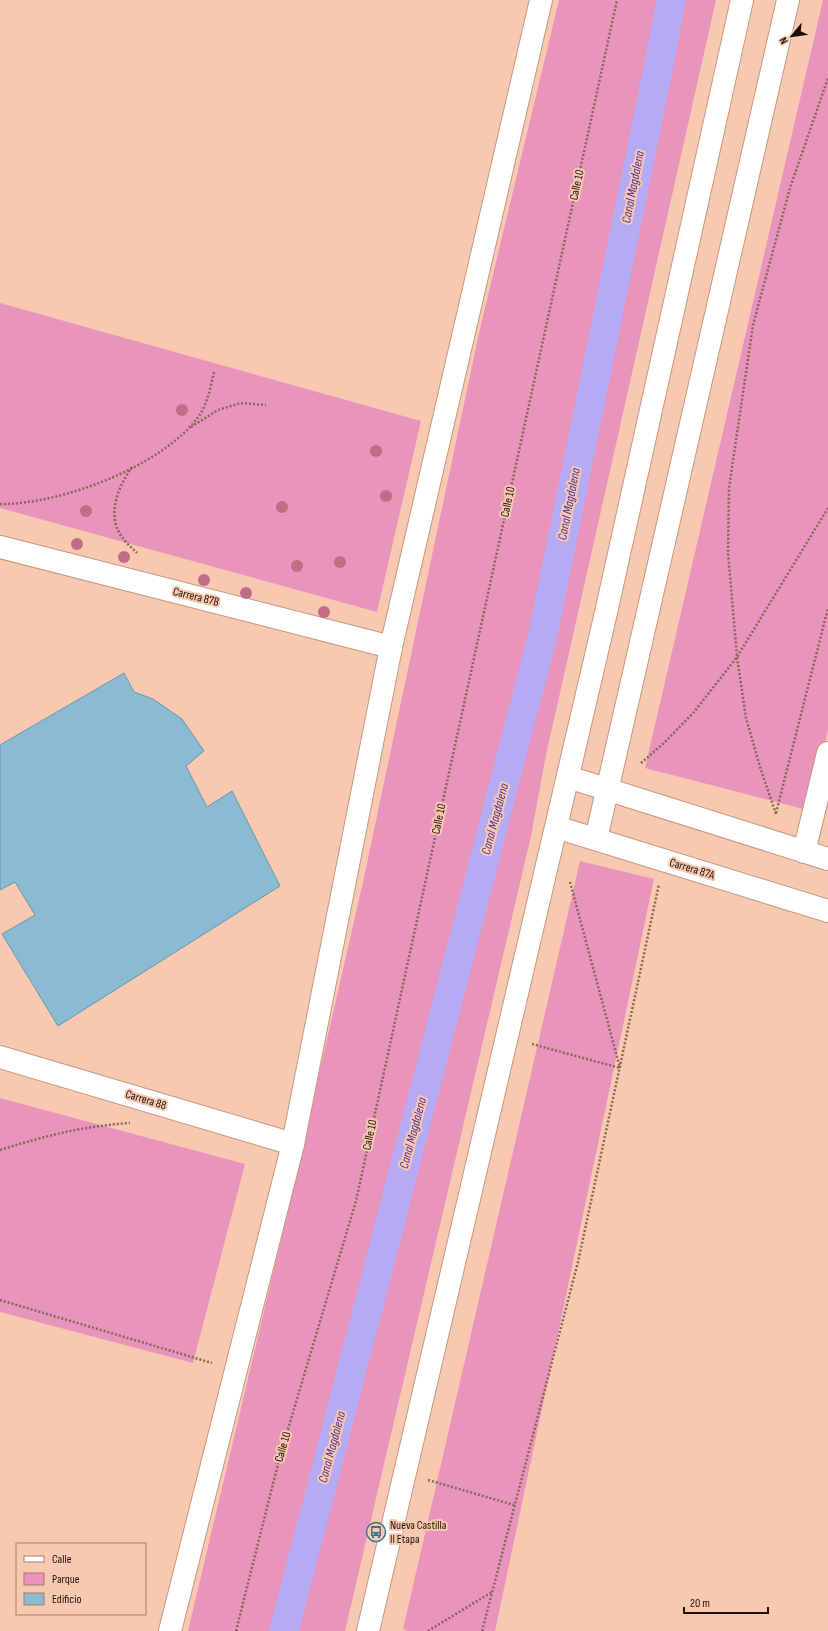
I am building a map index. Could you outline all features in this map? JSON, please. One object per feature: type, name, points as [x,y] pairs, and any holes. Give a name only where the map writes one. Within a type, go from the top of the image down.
[{"type":"street","points":[[170,1631],[293,1144],[391,647],[541,0]]},
{"type":"street","points":[[368,1631],[607,609],[742,0]]},
{"type":"street","points":[[596,840],[788,0]]},
{"type":"street","name":"Carrera 87B","points":[[0,547],[391,647]]},
{"type":"street","points":[[804,852],[828,752]]},
{"type":"street","points":[[568,778],[828,859]]},
{"type":"street","name":"Carrera 87A","points":[[556,827],[828,911]]},
{"type":"street","name":"Carrera 88","points":[[0,1057],[293,1144]]},
{"type":"path","name":"Calle 10","points":[[236,1631],[280,1456],[356,1201],[617,0]]},
{"type":"path","points":[[776,814],[760,767],[746,718],[737,657],[728,553],[729,488],[754,325],[790,188],[828,78]]},
{"type":"path","points":[[186,431],[202,412],[210,391],[214,372]]},
{"type":"path","points":[[0,504],[29,503],[57,498],[84,489],[132,467],[164,448],[200,420],[223,408],[241,403],[266,405]]},
{"type":"path","points":[[132,467],[117,492],[114,509],[116,525],[122,537],[137,553]]},
{"type":"path","points":[[608,790],[665,742],[694,712],[737,657],[828,508]]},
{"type":"path","points":[[769,841],[828,608]]},
{"type":"path","points":[[482,1631],[578,1262],[664,860]]},
{"type":"path","points":[[570,880],[620,1069]]},
{"type":"path","points":[[507,1037],[620,1069]]},
{"type":"path","points":[[0,1150],[65,1131],[100,1125],[132,1123]]},
{"type":"path","points":[[0,1300],[236,1370]]},
{"type":"path","points":[[405,1473],[514,1505]]},
{"type":"path","points":[[428,1631],[492,1591]]},
{"type":"green space","points":[[559,0],[716,0],[546,755],[531,836],[345,1631],[188,1631],[288,1210],[363,882],[479,333]]},
{"type":"green space","points":[[823,0],[828,0],[828,731],[807,810],[645,768]]},
{"type":"green space","points":[[0,303],[421,421],[377,612],[0,508]]},
{"type":"green space","points":[[580,861],[654,879],[495,1631],[407,1631],[403,1629]]},
{"type":"green space","points":[[0,1098],[245,1164],[193,1363],[0,1312]]},
{"type":"building","points":[[124,673],[134,692],[153,699],[182,719],[204,751],[186,766],[207,807],[232,791],[280,886],[58,1026],[2,934],[35,915],[15,882],[0,890],[0,745]]},
{"type":"waterway","name":"Canal Magdalena","points":[[284,1631],[543,634],[671,0]]},
{"type":"place","name":"Nueva Castilla II Etapa","points":[[376,1532]]}]
